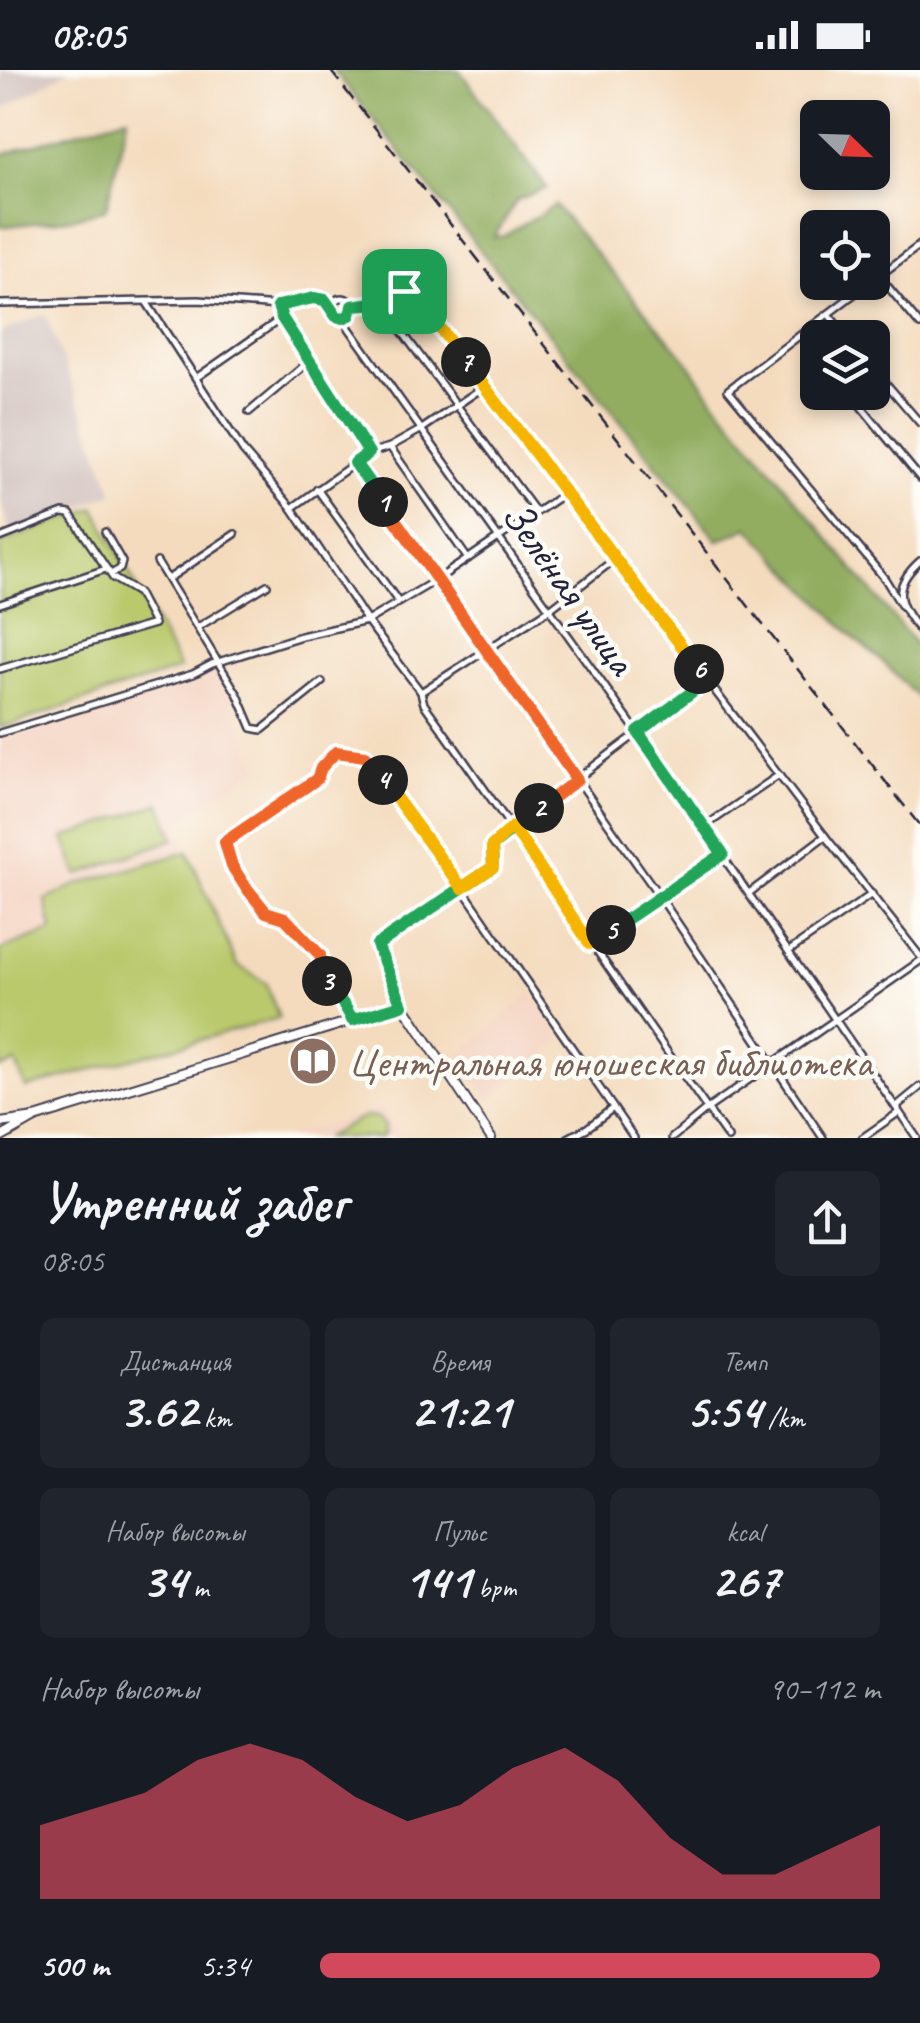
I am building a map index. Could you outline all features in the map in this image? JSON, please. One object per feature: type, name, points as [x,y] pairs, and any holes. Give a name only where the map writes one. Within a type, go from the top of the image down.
[{"type":"main road","points":[[0,1123],[36,1118],[402,1005],[491,1138]]},
{"type":"main road","points":[[0,1138],[36,1118]]},
{"type":"street","points":[[890,268],[920,245]]},
{"type":"street","points":[[890,289],[920,325]]},
{"type":"street","points":[[0,304],[199,300],[278,306],[314,298],[332,306],[342,298],[352,306],[380,302],[404,291],[413,294],[920,958],[672,1138]]},
{"type":"street","points":[[820,320],[847,300]]},
{"type":"street","points":[[147,302],[243,451],[292,508],[590,944],[728,1138]]},
{"type":"street","points":[[380,302],[536,512]]},
{"type":"street","points":[[278,306],[369,453]]},
{"type":"street","name":"Зелёная улица","points":[[332,306],[336,316],[346,318],[349,328],[638,732],[916,1138]]},
{"type":"street","points":[[346,318],[352,306]]},
{"type":"street","points":[[828,314],[833,320]]},
{"type":"street","points":[[196,378],[282,318]]},
{"type":"street","points":[[800,336],[728,390],[886,579],[920,631]]},
{"type":"street","points":[[249,412],[311,360]]},
{"type":"street","points":[[292,508],[369,453],[390,447],[422,429],[485,386]]},
{"type":"street","points":[[890,388],[920,423]]},
{"type":"street","points":[[864,410],[920,478]]},
{"type":"street","points":[[390,447],[468,559]]},
{"type":"street","points":[[355,463],[660,897],[823,1138]]},
{"type":"street","points":[[316,490],[398,601]]},
{"type":"street","points":[[0,733],[193,674],[212,664],[300,636],[368,621],[500,539],[565,493]]},
{"type":"street","points":[[0,538],[62,513],[70,514],[109,571],[138,593],[154,624],[0,669]]},
{"type":"street","points":[[0,604],[120,568],[122,562],[105,532]]},
{"type":"street","points":[[168,579],[235,534]]},
{"type":"street","points":[[421,692],[550,609],[614,559]]},
{"type":"street","points":[[901,605],[902,581],[920,561]]},
{"type":"street","points":[[158,562],[238,695],[252,728],[262,730],[322,682]]},
{"type":"street","points":[[886,579],[902,581]]},
{"type":"street","points":[[198,627],[267,585]]},
{"type":"street","points":[[402,1005],[377,945],[493,867],[492,846],[513,827],[708,680]]},
{"type":"street","points":[[352,1020],[322,971],[320,955],[285,918],[266,912],[232,866],[225,842],[317,779],[321,768],[336,752],[365,756],[462,888],[634,1138]]},
{"type":"street","points":[[704,827],[779,774]]},
{"type":"street","points":[[749,892],[825,836]]},
{"type":"street","points":[[590,944],[723,854]]},
{"type":"street","points":[[790,951],[872,894]]},
{"type":"street","points":[[862,1138],[898,1113],[898,1106],[920,1087]]},
{"type":"street","points":[[568,1138],[613,1108]]},
{"type":"shaded area","points":[[0,70],[69,70],[0,111]]},
{"type":"shaded area","points":[[45,314],[114,493],[12,536],[0,499],[0,333]]},
{"type":"shaded area","points":[[218,672],[259,768],[176,822],[188,852],[79,884],[84,923],[0,950],[0,739]]},
{"type":"shaded area","points":[[531,993],[562,1041],[489,1100],[458,1056]]},
{"type":"shaded area","points":[[381,1108],[398,1138],[282,1138]]},
{"type":"green space","points":[[333,70],[459,70],[547,188],[517,200],[494,237],[504,236],[555,205],[685,358],[712,397],[920,650],[920,700],[856,640],[748,527],[718,541]]},
{"type":"green space","points":[[128,116],[106,209],[74,218],[0,227],[0,155]]},
{"type":"green space","points":[[95,508],[180,669],[0,728],[0,543]]},
{"type":"green space","points":[[161,803],[174,839],[78,875],[64,838]]},
{"type":"green space","points":[[188,852],[237,965],[266,983],[279,1018],[26,1088],[16,1063],[0,1068],[0,950],[52,931],[46,900],[78,884]]},
{"type":"green space","points":[[365,1116],[377,1117],[384,1124],[384,1135],[324,1138]]},
{"type":"railway","points":[[330,70],[920,826]]},
{"type":"place","name":"Центральная юношеская библиотека","points":[[313,1061]]},
{"type":"route","points":[[404,291],[380,302],[352,306],[350,315],[343,318],[333,314],[332,306],[325,300],[314,298],[278,306],[369,453],[355,463],[577,780],[513,827],[492,846],[493,867],[377,945],[402,1005],[352,1020],[322,971],[320,955],[285,918],[266,912],[232,866],[225,842],[317,779],[321,768],[336,752],[365,756],[462,888],[493,867],[492,846],[513,827],[590,944],[723,854],[638,732],[708,680],[485,386],[413,294],[404,291]]}]
